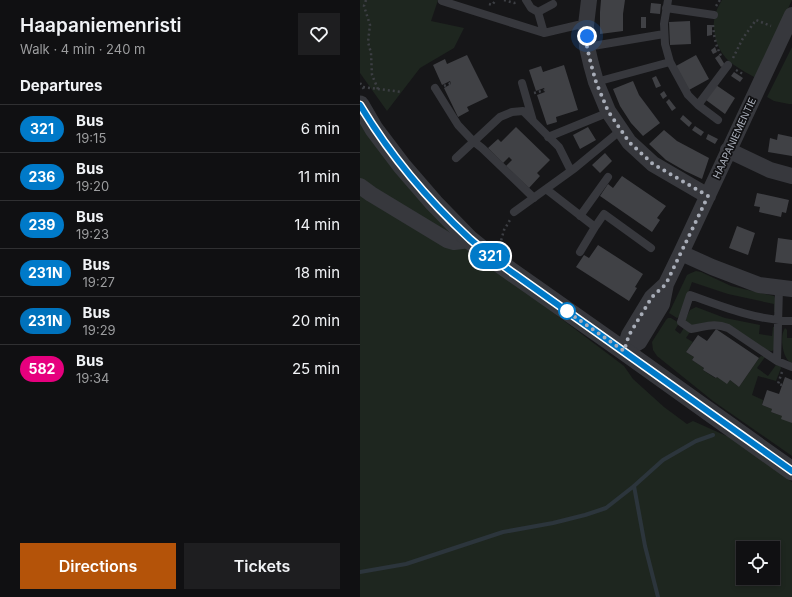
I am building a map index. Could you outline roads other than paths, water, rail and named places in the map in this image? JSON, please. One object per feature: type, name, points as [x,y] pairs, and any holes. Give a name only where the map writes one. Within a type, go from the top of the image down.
[{"type":"street","points":[[589,0],[586,25],[587,47],[596,82],[608,111],[629,142],[653,164],[708,196]]},
{"type":"street","name":"HAAPANIEMENTIE","points":[[624,351],[639,342],[662,304],[666,284],[792,15]]},
{"type":"street","points":[[363,95],[374,129],[402,166],[434,203],[470,240],[496,261],[792,471]]},
{"type":"street","points":[[728,150],[770,170],[792,176]]},
{"type":"street","points":[[360,186],[447,240],[454,242],[470,240]]},
{"type":"street","points":[[681,254],[759,285],[786,288]]},
{"type":"lane","points":[[443,0],[442,1],[544,33],[578,24],[586,25]]},
{"type":"lane","points":[[526,0],[531,8],[538,12],[544,33]]},
{"type":"lane","points":[[538,12],[553,4]]},
{"type":"lane","points":[[714,15],[667,4],[664,24],[664,44],[670,62],[688,95],[698,105],[718,120]]},
{"type":"lane","points":[[587,47],[664,34]]},
{"type":"lane","points":[[596,82],[670,62]]},
{"type":"lane","points":[[698,105],[728,66]]},
{"type":"lane","points":[[522,83],[533,121]]},
{"type":"lane","points":[[435,88],[458,125],[534,198]]},
{"type":"lane","points":[[456,158],[500,117],[512,112],[523,111],[559,148],[571,171]]},
{"type":"lane","points":[[548,137],[602,115],[608,111]]},
{"type":"lane","points":[[514,212],[571,171],[615,135],[621,132]]},
{"type":"lane","points":[[580,216],[608,176]]},
{"type":"lane","points":[[546,189],[595,227]]},
{"type":"lane","points":[[580,252],[604,214],[651,248]]},
{"type":"lane","points":[[777,361],[778,321],[786,288]]},
{"type":"lane","points":[[789,366],[777,361],[722,325],[712,325],[691,329],[681,322],[690,295],[722,307],[751,315],[778,321],[792,321]]},
{"type":"waterway","points":[[360,572],[406,564],[503,532],[553,523],[606,508],[634,486],[663,460],[696,441],[713,435]]},
{"type":"waterway","points":[[634,486],[645,546],[658,597]]}]
